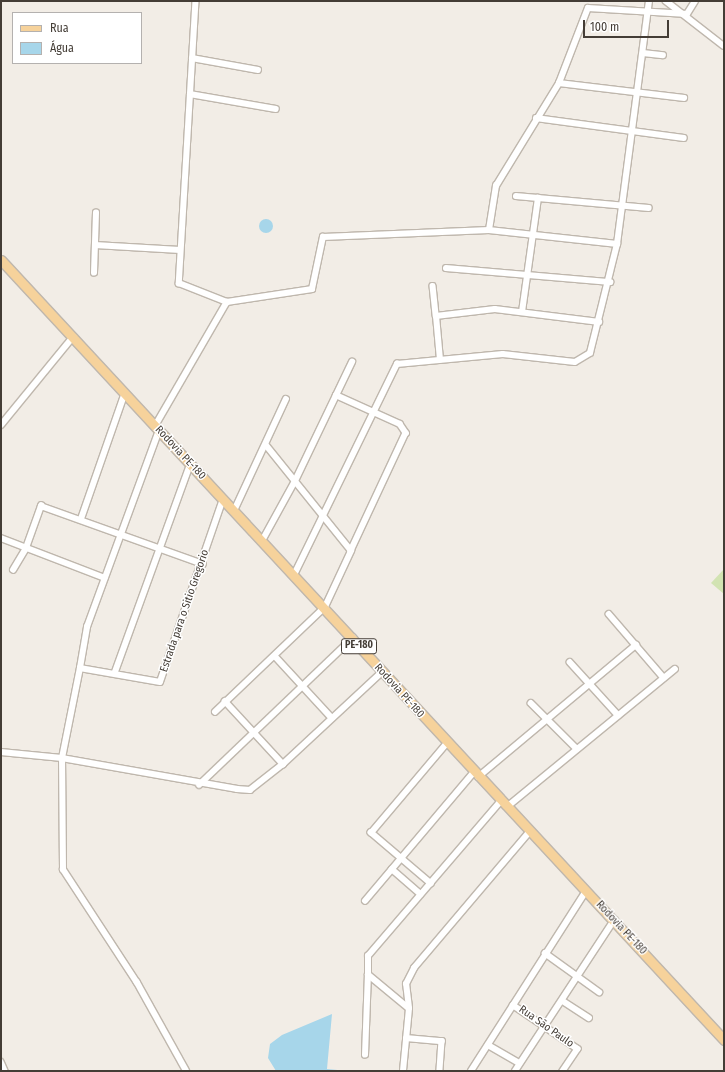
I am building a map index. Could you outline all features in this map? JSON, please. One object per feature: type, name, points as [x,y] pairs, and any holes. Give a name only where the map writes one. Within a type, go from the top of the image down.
[{"type":"main road","name":"Rodovia PE-180","points":[[1,260],[190,465],[325,607],[447,743],[721,1036]]},
{"type":"street","points":[[196,1],[179,283],[227,302],[312,289],[323,237],[489,230],[532,236],[618,244]]},
{"type":"street","points":[[294,575],[397,364],[503,354],[578,362],[590,353],[610,282],[618,244],[631,131],[649,1]]},
{"type":"street","points":[[666,1],[687,14],[724,46]]},
{"type":"street","points":[[687,14],[695,1]]},
{"type":"street","points":[[489,230],[496,186],[536,118],[559,83],[588,8],[648,14],[687,14]]},
{"type":"street","points":[[643,53],[663,55]]},
{"type":"street","points":[[192,58],[258,70]]},
{"type":"street","points":[[559,83],[684,98]]},
{"type":"street","points":[[190,94],[276,109]]},
{"type":"street","points":[[536,118],[684,138]]},
{"type":"street","points":[[516,196],[649,208]]},
{"type":"street","points":[[522,312],[538,198]]},
{"type":"street","points":[[94,273],[96,212]]},
{"type":"street","points":[[95,245],[180,250]]},
{"type":"street","points":[[446,268],[527,273],[610,282]]},
{"type":"street","points":[[433,286],[440,360]]},
{"type":"street","points":[[186,1071],[137,983],[63,870],[62,758],[87,627],[122,532],[157,428],[227,302]]},
{"type":"street","points":[[436,316],[495,309],[599,322]]},
{"type":"street","points":[[1,425],[73,337]]},
{"type":"street","points":[[262,541],[295,481],[352,362]]},
{"type":"street","points":[[80,519],[125,393]]},
{"type":"street","points":[[215,712],[325,607],[406,437],[404,426],[336,395]]},
{"type":"street","points":[[234,511],[266,447],[286,399]]},
{"type":"street","points":[[266,447],[324,515],[351,551]]},
{"type":"street","points":[[116,672],[190,465]]},
{"type":"street","name":"Estrada para o Sitio Gregorio","points":[[80,668],[116,672],[160,682],[223,500]]},
{"type":"street","points":[[13,570],[26,548],[41,506],[122,532],[202,564]]},
{"type":"street","points":[[1,538],[105,578]]},
{"type":"street","points":[[609,614],[664,678]]},
{"type":"street","points":[[199,785],[353,638]]},
{"type":"street","points":[[365,901],[476,774],[547,720],[636,645]]},
{"type":"street","points":[[275,656],[332,718]]},
{"type":"street","points":[[570,662],[618,715]]},
{"type":"street","points":[[365,1055],[368,975],[366,965],[370,953],[504,804],[577,749],[675,669]]},
{"type":"street","points":[[1,752],[62,758],[199,785],[250,790],[283,764],[382,672]]},
{"type":"street","points":[[225,701],[283,764]]},
{"type":"street","points":[[531,703],[577,749]]},
{"type":"street","points":[[431,884],[371,833],[447,743]]},
{"type":"street","points":[[403,1071],[409,1009],[406,984],[414,968],[530,831]]},
{"type":"street","points":[[392,869],[422,894]]},
{"type":"street","points":[[471,1071],[586,891]]},
{"type":"street","points":[[515,1071],[519,1063],[546,1028],[614,920]]},
{"type":"street","points":[[545,953],[599,992]]},
{"type":"street","points":[[368,975],[409,1009]]},
{"type":"street","points":[[563,1001],[589,1018]]},
{"type":"street","name":"Rua São Paulo","points":[[513,1004],[578,1049],[563,1071]]},
{"type":"street","points":[[406,1038],[442,1041],[440,1071]]},
{"type":"street","points":[[488,1044],[519,1063]]},
{"type":"street","points":[[1,1062],[5,1071]]},
{"type":"green space","points":[[724,569],[724,594],[711,583]]},
{"type":"water","points":[[266,219],[271,221],[273,226],[271,231],[266,233],[261,231],[259,226],[261,221]]},
{"type":"water","points":[[332,1014],[327,1069],[348,1071],[276,1071],[268,1058],[270,1044],[282,1035]]}]
